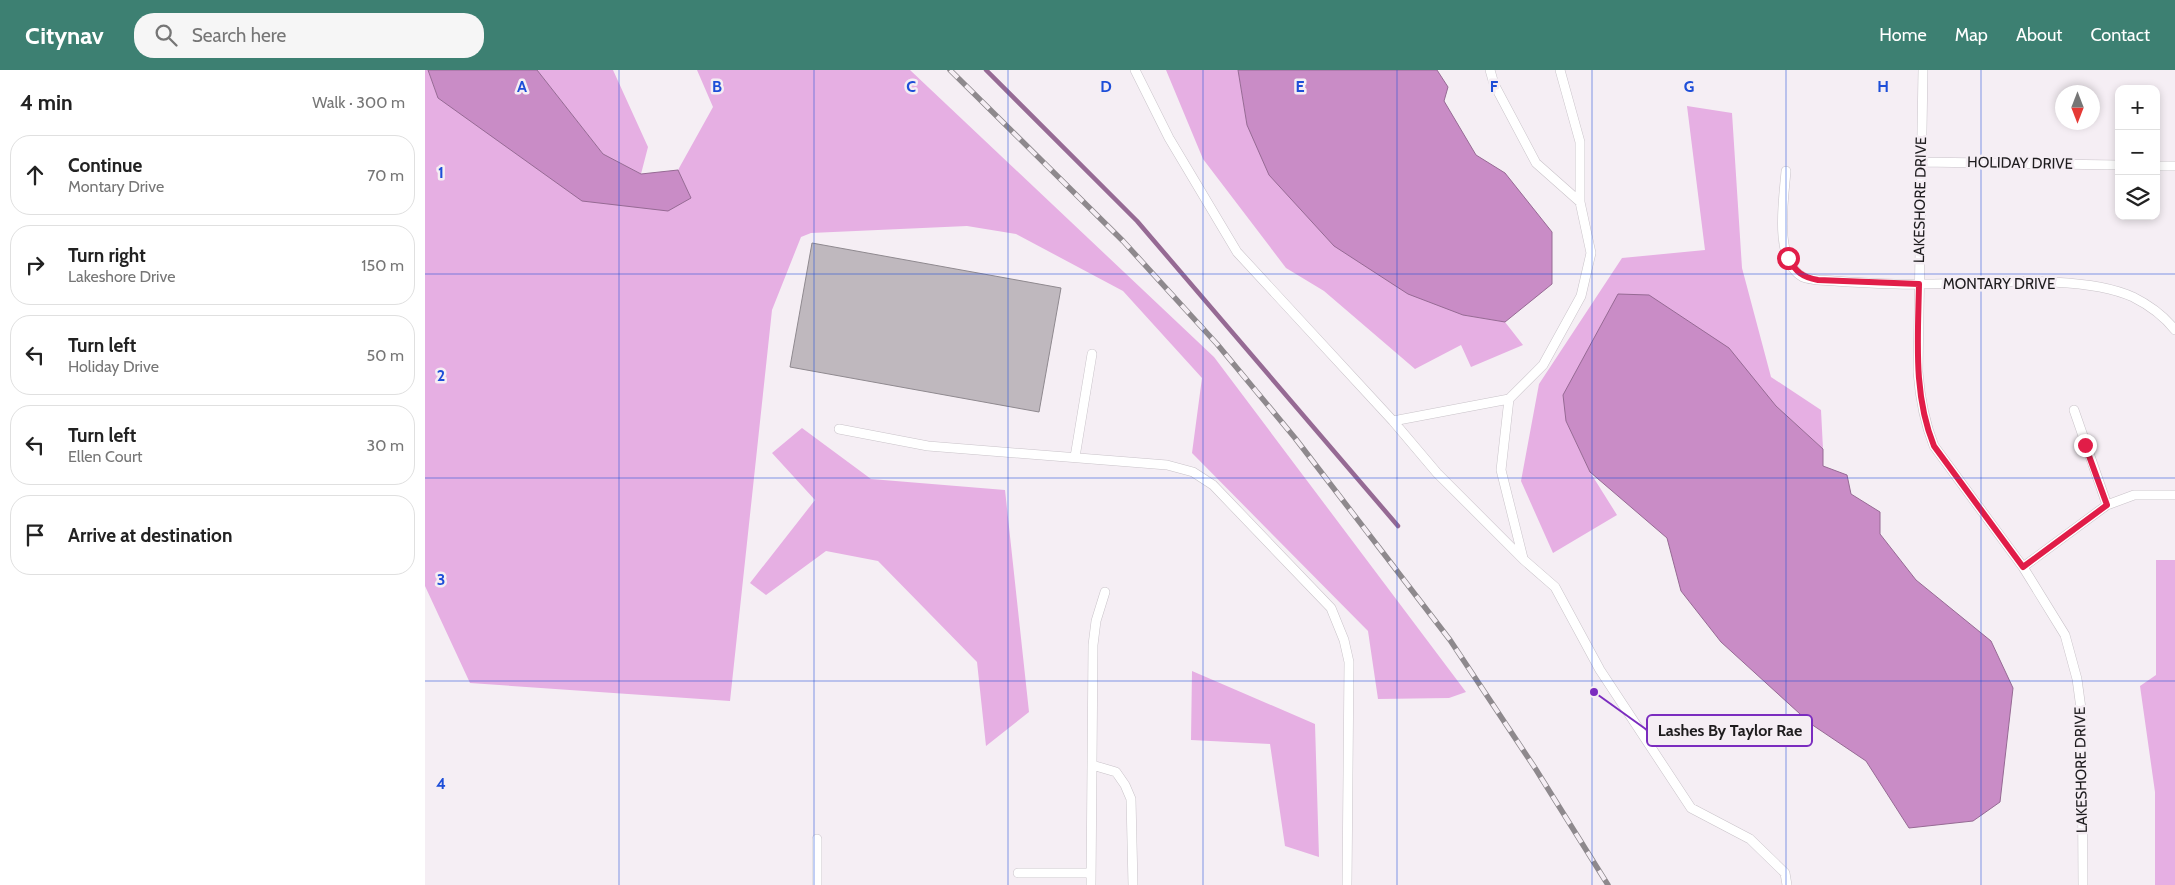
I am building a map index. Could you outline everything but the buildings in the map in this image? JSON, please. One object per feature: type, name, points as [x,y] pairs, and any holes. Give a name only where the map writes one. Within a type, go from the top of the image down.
[{"type":"lane","points":[[1135,70],[1169,138],[1237,252],[1393,421],[1437,473],[1524,560],[1555,588],[1600,670],[1691,808],[1750,839],[1785,873],[1787,885]]},
{"type":"lane","points":[[1490,70],[1494,84],[1536,164],[1580,202]]},
{"type":"lane","points":[[1393,421],[1509,399],[1543,365],[1581,296],[1591,253],[1580,202],[1580,142],[1560,70]]},
{"type":"lane","name":"LAKESHORE DRIVE","points":[[1923,70],[1918,372],[1920,401],[1925,424],[1934,446],[2023,567],[2065,635],[2077,678],[2084,742],[2083,885]]},
{"type":"lane","name":"HOLIDAY DRIVE","points":[[1921,162],[2115,165]]},
{"type":"lane","points":[[2160,166],[2175,166]]},
{"type":"lane","name":"MONTARY DRIVE","points":[[1786,171],[1783,236],[1788,258],[1796,271],[1804,277],[1818,280],[1919,284],[2039,282],[2078,285],[2105,289],[2133,297],[2155,310],[2175,330]]},
{"type":"lane","points":[[1075,457],[1092,354]]},
{"type":"lane","points":[[1509,399],[1501,470],[1524,560]]},
{"type":"lane","points":[[2074,410],[2107,505]]},
{"type":"lane","points":[[839,429],[928,446],[1167,465],[1184,468],[1213,485],[1331,608],[1344,640],[1349,662],[1347,885]]},
{"type":"lane","points":[[2023,567],[2107,505],[2134,495],[2175,495]]},
{"type":"lane","points":[[1091,885],[1093,645],[1096,621],[1105,592]]},
{"type":"lane","points":[[1092,765],[1117,772],[1131,799],[1133,885]]},
{"type":"lane","points":[[817,838],[817,885]]},
{"type":"lane","points":[[1018,874],[1091,872]]},
{"type":"shaded area","points":[[425,70],[428,70],[438,98],[691,198],[678,170],[713,107],[697,70],[910,70],[1214,357],[1466,692],[1449,698],[1378,699],[1368,631],[1192,453],[1202,378],[1123,291],[1016,234],[967,226],[811,233],[801,237],[772,310],[730,701],[470,683],[425,586]]},
{"type":"shaded area","points":[[428,70],[537,70],[603,154],[641,174],[678,170],[691,198],[668,211],[582,201],[438,98]]},
{"type":"shaded area","points":[[537,70],[613,70],[648,147],[641,174],[603,154]]},
{"type":"shaded area","points":[[1166,70],[1238,70],[1247,125],[1463,315],[1505,322],[1523,345],[1471,367],[1461,345],[1415,369],[1324,291],[1286,268],[1203,159]]},
{"type":"shaded area","points":[[1238,70],[1437,70],[1448,87],[1444,101],[1476,155],[1505,173],[1552,232],[1552,284],[1505,322],[1463,315],[1408,294],[1334,246],[1269,175],[1247,125]]},
{"type":"shaded area","points":[[1687,106],[1732,113],[1742,268],[1771,377],[1821,410],[1823,449],[1776,406],[1566,421],[1590,472],[1617,515],[1553,553],[1521,481],[1539,384],[1622,258],[1705,250]]},
{"type":"shaded area","points":[[1618,294],[1649,295],[1729,348],[1776,406],[1823,449],[1823,466],[1847,475],[1851,494],[1880,512],[1880,534],[1916,580],[1991,641],[2013,688],[2000,802],[1973,821],[1909,828],[1866,761],[1811,724],[1721,642],[1681,591],[1667,538],[1590,472],[1566,421],[1563,395]]},
{"type":"shaded area","points":[[802,428],[871,479],[1005,490],[1029,712],[986,746],[977,662],[878,561],[826,551],[766,595],[750,583],[815,500],[772,453]]},
{"type":"shaded area","points":[[2156,560],[2175,560],[2175,885],[2155,885],[2155,792],[2140,686],[2156,675]]},
{"type":"shaded area","points":[[1192,671],[1315,724],[1319,857],[1285,846],[1270,744],[1191,740]]},
{"type":"waterway","points":[[986,70],[1137,221],[1398,526]]},
{"type":"railway","points":[[950,70],[1123,241],[1217,344],[1295,438],[1450,640],[1535,768],[1608,885]]},
{"type":"place","name":"Lashes By Taylor Rae","points":[[1594,692]]},
{"type":"route","points":[[1788,258],[1796,271],[1804,277],[1818,280],[1919,284],[1918,372],[1920,401],[1925,424],[1934,446],[2023,567],[2107,505],[2085,445]]}]
